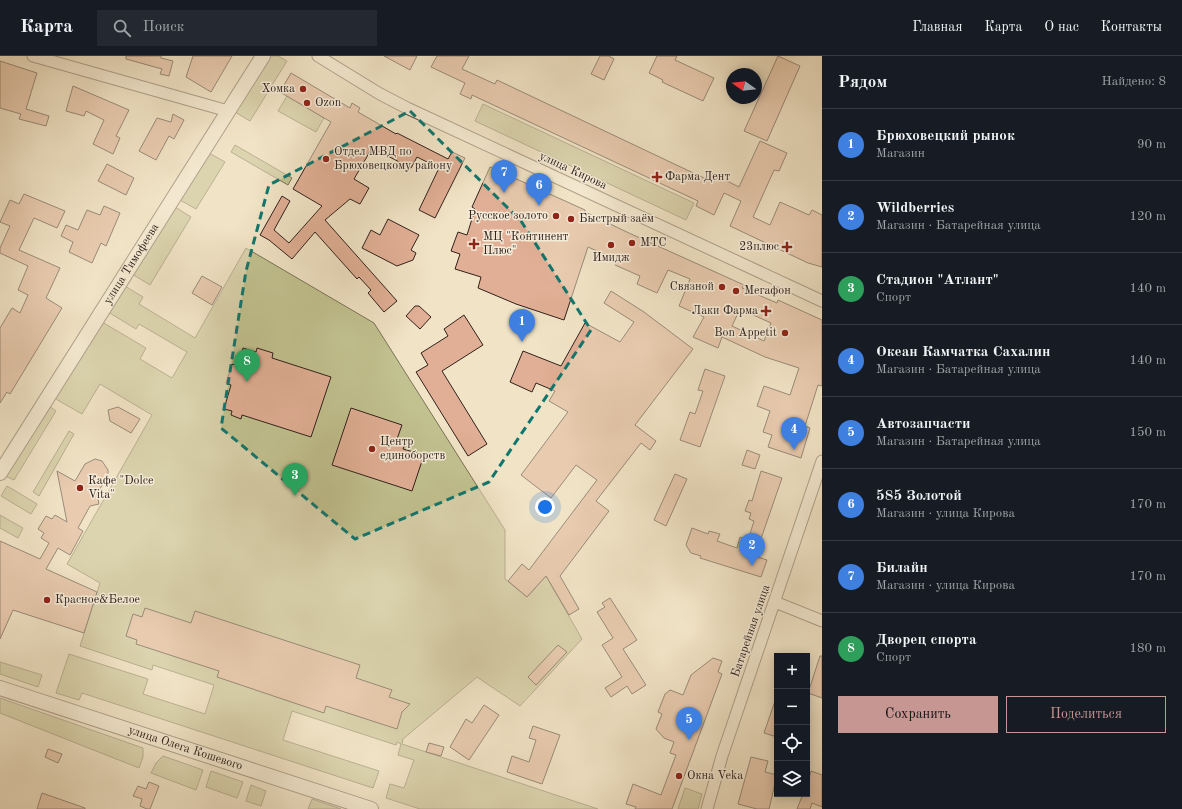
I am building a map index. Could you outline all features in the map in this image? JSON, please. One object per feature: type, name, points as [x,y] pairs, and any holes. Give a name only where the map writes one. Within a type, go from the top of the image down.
[{"type":"street","points":[[33,56],[228,111]]},
{"type":"street","name":"улица Тимофеева","points":[[0,473],[263,56]]},
{"type":"street","name":"улица Кирова","points":[[318,56],[382,95],[407,108],[822,301]]},
{"type":"street","name":"Батарейная улица","points":[[707,809],[722,756],[822,461]]},
{"type":"street","points":[[775,602],[822,621]]},
{"type":"street","name":"улица Олега Кошевого","points":[[0,688],[371,809]]},
{"type":"highlighted area","points":[[410,111],[521,221],[591,330],[489,482],[355,539],[221,428],[246,271],[269,185]]},
{"type":"green space","points":[[270,56],[278,56],[287,61],[250,121],[235,112]]},
{"type":"green space","points":[[287,96],[324,118],[316,132],[278,111]]},
{"type":"green space","points":[[483,104],[694,203],[686,220],[475,121]]},
{"type":"green space","points":[[235,145],[292,178],[288,185],[231,152]]},
{"type":"green space","points":[[209,153],[225,162],[196,209],[180,200]]},
{"type":"green space","points":[[175,207],[191,217],[150,285],[132,274]]},
{"type":"green space","points":[[246,248],[374,323],[505,530],[505,579],[527,597],[546,576],[582,639],[520,706],[477,677],[403,739],[402,744],[598,809],[420,809],[386,798],[390,784],[404,788],[414,760],[398,755],[401,744],[397,742],[396,745],[292,711],[283,740],[379,771],[373,788],[82,693],[79,700],[56,693],[69,654],[148,679],[143,694],[205,714],[214,685],[153,665],[152,670],[80,646],[100,583],[67,564],[152,415],[100,384],[82,414],[54,398],[102,322],[146,348],[140,359],[172,378],[187,352],[139,324],[136,329],[108,312],[125,286],[143,297],[139,304],[195,338]]},
{"type":"green space","points":[[49,406],[56,411],[14,480],[5,476]]},
{"type":"green space","points":[[69,431],[74,434],[39,496],[33,492]]},
{"type":"green space","points":[[7,486],[37,504],[31,514],[1,496]]},
{"type":"green space","points":[[0,515],[23,528],[18,538],[0,528]]},
{"type":"green space","points":[[0,662],[42,675],[38,687],[0,674]]},
{"type":"green space","points":[[0,698],[143,748],[143,757],[139,768],[0,713]]},
{"type":"green space","points":[[163,756],[203,770],[196,790],[151,773],[156,763]]},
{"type":"green space","points":[[211,771],[243,782],[237,798],[206,787]]},
{"type":"green space","points":[[251,785],[266,791],[261,806],[246,801]]},
{"type":"green space","points":[[685,788],[702,794],[698,809],[678,809]]},
{"type":"green space","points":[[312,799],[341,809],[308,809]]},
{"type":"building","points":[[126,56],[161,56],[161,58],[173,61],[169,76],[160,74],[162,69],[126,59]]},
{"type":"building","points":[[193,56],[232,56],[211,92],[186,77]]},
{"type":"building","points":[[384,56],[417,56],[410,70]]},
{"type":"building","points":[[437,56],[469,56],[462,69],[495,84],[497,80],[706,179],[709,172],[739,187],[760,141],[787,153],[779,171],[774,170],[753,217],[770,225],[780,202],[809,215],[812,210],[822,215],[822,267],[808,263],[730,226],[741,201],[724,193],[714,215],[696,206],[698,201],[472,95],[471,99],[460,94],[465,83],[431,67]]},
{"type":"building","points":[[600,56],[609,56],[614,59],[604,80],[591,74]]},
{"type":"building","points":[[657,56],[677,56],[675,60],[714,78],[703,101],[662,82],[663,80],[649,73]]},
{"type":"building","points":[[778,56],[800,66],[767,141],[744,131],[756,104],[762,104],[762,91]]},
{"type":"building","points":[[0,61],[37,73],[26,109],[49,116],[46,126],[19,119],[21,114],[0,108]]},
{"type":"building","points":[[291,73],[350,108],[352,103],[360,108],[358,112],[396,134],[397,133],[448,159],[452,152],[465,158],[435,218],[419,210],[439,168],[417,157],[411,168],[372,148],[354,179],[369,188],[360,204],[350,199],[325,220],[397,301],[384,312],[368,293],[371,290],[359,277],[357,279],[315,232],[292,259],[269,240],[260,235],[282,196],[290,201],[274,230],[289,243],[322,206],[293,189],[331,122],[280,92]]},
{"type":"building","points":[[73,86],[129,110],[116,136],[120,138],[113,154],[93,144],[104,120],[86,111],[84,116],[66,111]]},
{"type":"building","points":[[173,114],[184,120],[174,139],[169,136],[156,160],[139,151],[157,118],[171,122]]},
{"type":"building","points":[[107,164],[134,178],[126,195],[98,181]]},
{"type":"building","points":[[490,167],[585,210],[585,212],[629,233],[744,285],[742,288],[777,303],[778,300],[822,320],[822,386],[818,385],[805,426],[810,428],[801,458],[768,447],[772,435],[763,432],[770,411],[757,406],[764,386],[790,395],[799,368],[765,357],[722,337],[718,348],[693,337],[704,317],[679,306],[690,279],[668,270],[657,293],[637,284],[640,276],[615,265],[617,260],[588,247],[564,320],[516,304],[478,288],[481,277],[455,269],[460,254],[451,251],[458,232],[467,235],[475,209],[472,207]],"holes":[[[740,309],[771,323],[764,341],[732,326]]]},
{"type":"building","points":[[24,194],[65,211],[57,228],[34,218],[19,250],[60,268],[46,298],[62,308],[10,394],[7,392],[0,403],[0,328],[12,308],[20,313],[28,295],[18,290],[28,266],[0,253],[0,248],[10,226],[0,222],[10,200],[19,204]]},
{"type":"building","points":[[104,206],[120,213],[106,246],[101,243],[92,263],[69,252],[73,242],[61,236],[66,225],[78,230],[87,210],[100,215]]},
{"type":"building","points":[[388,219],[419,235],[411,250],[416,253],[413,260],[397,266],[362,248],[371,230],[380,235]]},
{"type":"building","points":[[202,276],[222,287],[212,305],[192,293]]},
{"type":"building","points":[[611,291],[644,312],[693,349],[635,425],[656,441],[650,450],[641,443],[596,501],[609,511],[560,576],[579,609],[569,615],[546,576],[527,597],[508,581],[522,564],[529,570],[597,480],[576,465],[551,498],[521,475],[568,412],[549,401],[555,391],[536,383],[532,392],[510,382],[523,351],[561,366],[585,323],[620,342],[634,322],[604,303]]},
{"type":"building","points":[[415,306],[419,306],[431,317],[420,329],[406,316]]},
{"type":"building","points":[[464,315],[483,345],[442,371],[487,444],[468,456],[416,372],[428,365],[421,353],[448,336],[444,329]]},
{"type":"building","points":[[243,348],[256,352],[257,348],[273,353],[272,358],[331,377],[311,437],[242,415],[241,419],[231,415],[232,411],[224,409],[231,385],[226,383],[232,364],[238,366]]},
{"type":"building","points":[[705,369],[725,376],[700,447],[680,440],[690,412],[695,414],[703,391],[698,390]]},
{"type":"building","points":[[118,407],[140,419],[131,433],[110,421],[108,410]]},
{"type":"building","points":[[351,408],[402,425],[397,439],[406,442],[403,449],[424,455],[412,491],[332,465]]},
{"type":"building","points":[[747,450],[760,455],[755,469],[742,465]]},
{"type":"building","points":[[95,459],[102,461],[108,470],[108,475],[97,494],[99,504],[90,506],[78,528],[83,531],[70,555],[58,548],[46,569],[97,592],[84,633],[13,610],[0,639],[0,541],[40,559],[49,543],[41,538],[44,533],[38,529],[46,516],[52,519],[55,515],[67,522],[57,471],[75,481],[85,464]]},
{"type":"building","points":[[761,471],[782,478],[755,556],[767,560],[761,577],[700,558],[701,556],[691,553],[686,545],[692,528],[708,534],[709,531],[720,534],[717,541],[737,548],[740,537],[748,540],[754,521],[749,519],[751,513],[745,511],[749,500],[752,501]]},
{"type":"building","points":[[675,474],[687,479],[666,526],[654,520]]},
{"type":"building","points":[[610,598],[637,640],[623,649],[646,685],[632,694],[627,686],[611,697],[605,688],[622,677],[602,645],[613,638],[597,612],[605,607],[602,603]]},
{"type":"building","points":[[145,608],[191,623],[195,611],[360,665],[356,678],[392,690],[389,697],[410,704],[402,712],[397,729],[326,706],[324,713],[217,677],[219,671],[136,644],[137,640],[126,636],[133,614],[142,617]]},
{"type":"building","points":[[558,645],[567,652],[536,685],[528,677]]},
{"type":"building","points":[[820,656],[822,656],[822,698],[810,694],[810,687]]},
{"type":"building","points":[[713,658],[722,661],[718,672],[722,674],[672,809],[635,809],[636,807],[626,804],[633,784],[661,795],[676,755],[670,753],[674,742],[664,738],[656,729],[662,714],[658,712],[665,694],[670,690],[683,695],[691,675]]},
{"type":"building","points":[[774,704],[774,736],[764,733]]},
{"type":"building","points":[[484,705],[499,715],[469,760],[450,747],[466,719],[472,723]]},
{"type":"building","points":[[533,726],[560,735],[542,784],[507,772],[512,756],[529,762],[536,740],[529,738]]},
{"type":"building","points":[[429,743],[444,747],[441,756],[426,752]]},
{"type":"building","points":[[48,749],[62,754],[58,763],[45,757]]},
{"type":"building","points":[[751,757],[768,761],[765,772],[774,774],[774,788],[769,809],[757,809],[738,804]]},
{"type":"building","points":[[811,771],[822,775],[822,807],[812,803],[810,809],[797,809],[802,797],[810,797]]},
{"type":"building","points":[[149,782],[159,786],[150,809],[147,809],[140,806],[142,799],[133,796],[138,786],[146,789]]},
{"type":"building","points":[[42,793],[85,808],[85,809],[37,809]]},
{"type":"place","name":"Хомка","points":[[303,89]]},
{"type":"place","name":"Ozon","points":[[307,103]]},
{"type":"place","name":"Отдел МВД по Брюховецкому району","points":[[326,159]]},
{"type":"place","name":"Фарма Дент","points":[[657,177]]},
{"type":"place","name":"Билайн","points":[[504,193]]},
{"type":"place","name":"585 Золотой","points":[[539,206]]},
{"type":"place","name":"Русское золото","points":[[556,216]]},
{"type":"place","name":"Быстрый заём","points":[[571,219]]},
{"type":"place","name":"МТС","points":[[632,243]]},
{"type":"place","name":"МЦ \"Континент Плюс\"","points":[[474,244]]},
{"type":"place","name":"Имидж","points":[[611,245]]},
{"type":"place","name":"23плюс","points":[[787,247]]},
{"type":"place","name":"Связной","points":[[722,287]]},
{"type":"place","name":"Мегафон","points":[[736,291]]},
{"type":"place","name":"Лаки Фарма","points":[[766,311]]},
{"type":"place","name":"Bon Appetit","points":[[785,333]]},
{"type":"place","name":"Брюховецкий рынок","points":[[522,342]]},
{"type":"place","name":"Дворец спорта","points":[[247,382]]},
{"type":"place","name":"Центр единоборств","points":[[372,449]]},
{"type":"place","name":"Океан Камчатка Сахалин","points":[[794,450]]},
{"type":"place","name":"Кафе \"Dolce Vita\"","points":[[80,488]]},
{"type":"place","name":"Стадион \"Атлант\"","points":[[295,496]]},
{"type":"place","name":"Wildberries","points":[[752,566]]},
{"type":"place","name":"Красное&Белое","points":[[47,600]]},
{"type":"place","name":"Автозапчасти","points":[[689,740]]},
{"type":"place","name":"Окна Veka","points":[[679,776]]}]
